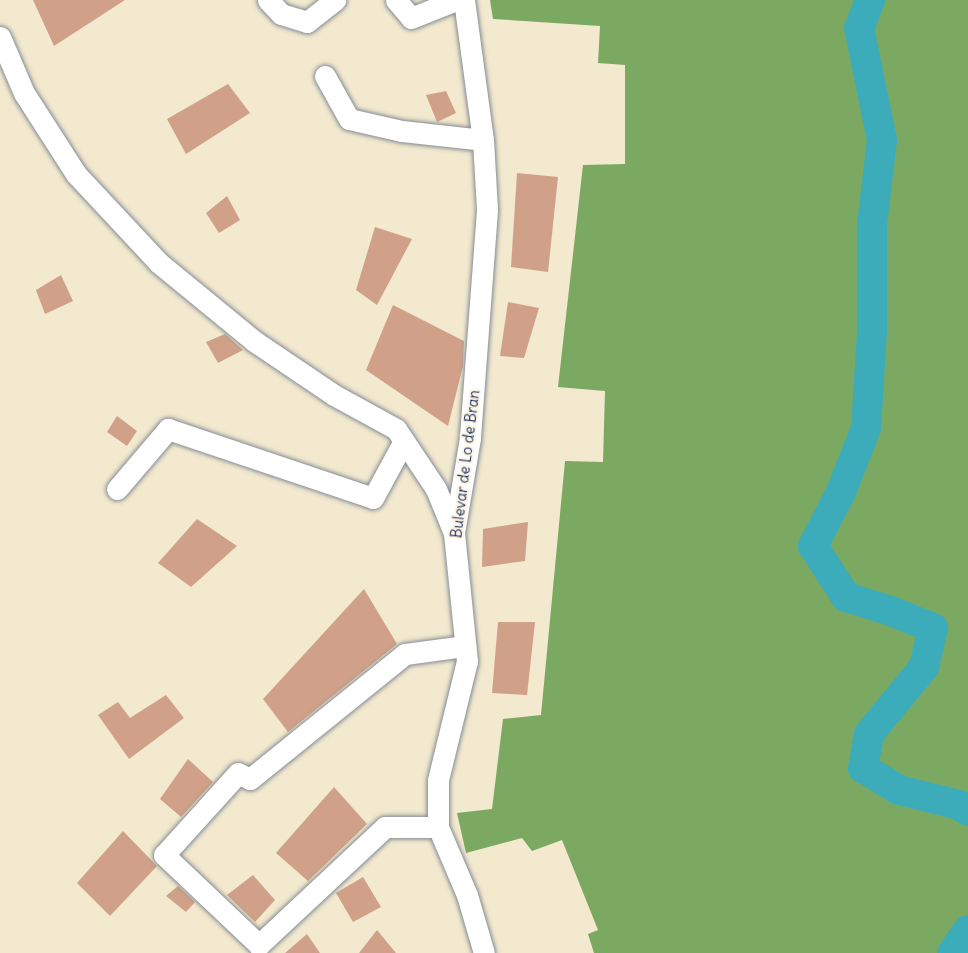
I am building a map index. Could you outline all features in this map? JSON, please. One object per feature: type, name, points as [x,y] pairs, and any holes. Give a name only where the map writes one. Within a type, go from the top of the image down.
[{"type":"street","points":[[268,0],[281,14],[307,22],[334,0]]},
{"type":"street","points":[[396,0],[411,18],[456,0]]},
{"type":"street","name":"Bulevar de Lo de Bran","points":[[464,0],[483,140],[487,210],[470,438],[454,533],[467,661],[438,780],[438,827],[467,895],[484,953]]},
{"type":"street","points":[[0,37],[24,93],[76,174],[159,263],[254,341],[334,394],[396,429],[436,489],[454,533]]},
{"type":"street","points":[[325,76],[349,118],[402,131],[483,140]]},
{"type":"street","points":[[117,489],[168,429],[374,498],[404,441]]},
{"type":"street","points":[[438,827],[385,827],[259,945],[164,855],[238,773],[250,779],[405,654],[465,646]]},
{"type":"green space","points":[[490,0],[968,0],[968,953],[594,953],[588,934],[598,930],[562,840],[532,851],[522,838],[466,853],[457,813],[492,809],[503,719],[541,715],[565,461],[603,462],[605,391],[558,387],[583,165],[625,164],[625,65],[598,63],[600,26],[493,19]]},
{"type":"building","points":[[33,0],[125,0],[54,46]]},
{"type":"building","points":[[228,84],[250,113],[186,154],[167,119]]},
{"type":"building","points":[[446,91],[456,113],[437,122],[426,95]]},
{"type":"building","points":[[517,173],[558,177],[548,272],[511,267]]},
{"type":"building","points":[[227,196],[240,220],[219,233],[206,213]]},
{"type":"building","points":[[375,227],[412,239],[377,305],[356,290]]},
{"type":"building","points":[[61,275],[73,301],[45,314],[36,290]]},
{"type":"building","points":[[508,302],[539,308],[524,358],[500,356]]},
{"type":"building","points":[[393,305],[464,341],[463,366],[448,426],[366,370]]},
{"type":"building","points":[[225,334],[243,350],[218,363],[206,342]]},
{"type":"building","points":[[117,416],[137,431],[127,446],[107,432]]},
{"type":"building","points":[[197,519],[237,546],[191,587],[158,563]]},
{"type":"building","points":[[528,522],[525,561],[482,567],[483,529]]},
{"type":"building","points":[[364,589],[397,644],[288,732],[263,699]]},
{"type":"building","points":[[498,622],[535,622],[527,695],[492,693]]},
{"type":"building","points":[[166,695],[184,718],[129,759],[98,715],[118,702],[130,718]]},
{"type":"building","points":[[188,759],[213,782],[181,817],[160,799]]},
{"type":"building","points":[[334,787],[367,824],[308,881],[276,853]]},
{"type":"building","points":[[123,831],[157,866],[110,916],[77,883]]},
{"type":"building","points":[[253,875],[275,900],[255,922],[227,895]]},
{"type":"building","points":[[363,877],[381,907],[353,922],[336,893]]},
{"type":"building","points":[[178,886],[195,902],[186,912],[166,896]]},
{"type":"building","points":[[377,930],[396,953],[359,953]]},
{"type":"building","points":[[307,934],[320,953],[285,953]]},
{"type":"waterway","points":[[870,0],[859,28],[882,140],[872,224],[872,332],[866,428],[841,492],[813,546],[846,597],[891,611],[933,628],[924,667],[869,734],[863,768],[899,790],[959,805],[968,811]]},
{"type":"waterway","points":[[952,953],[968,930]]}]
